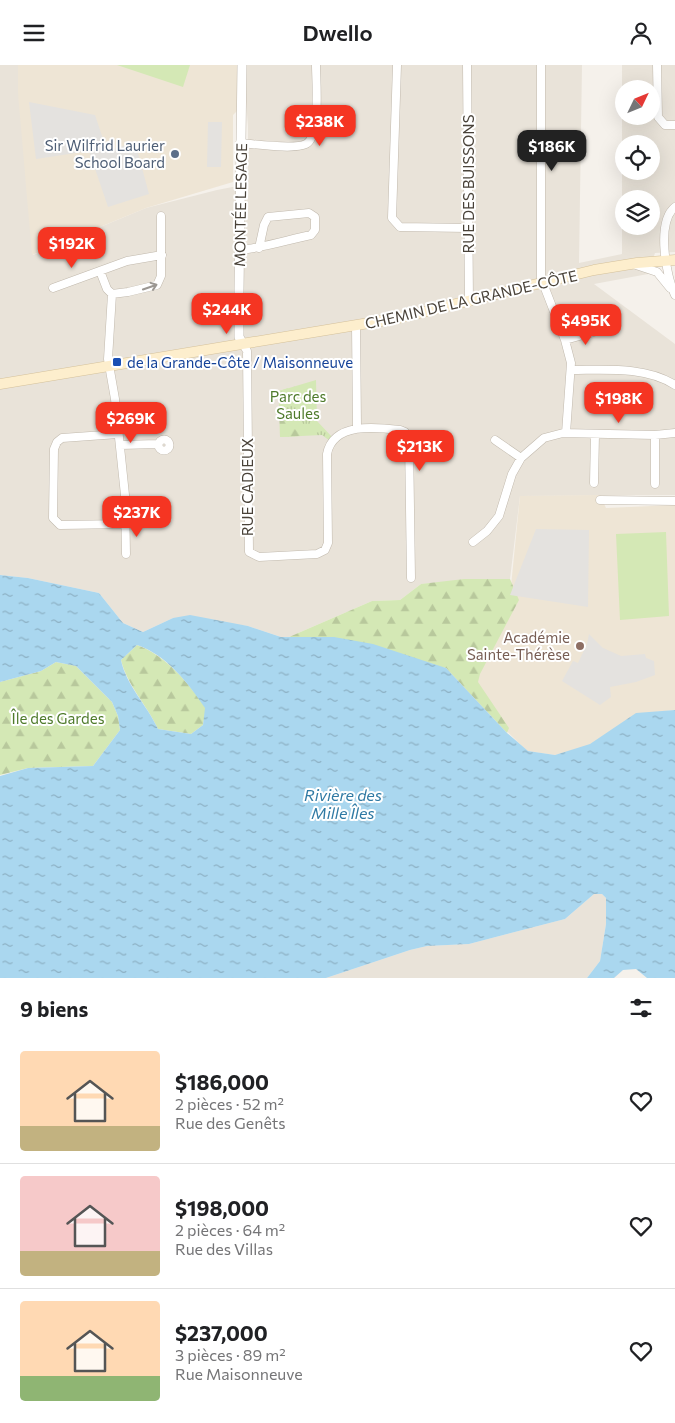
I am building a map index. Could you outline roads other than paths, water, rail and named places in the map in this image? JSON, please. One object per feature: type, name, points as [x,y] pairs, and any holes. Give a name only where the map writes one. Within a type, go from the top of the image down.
[{"type":"main road","name":"CHEMIN DE LA GRANDE-CÔTE","points":[[0,384],[356,325],[469,303],[543,283],[631,263],[671,260]]},
{"type":"street","name":"MONTÉE LESAGE","points":[[242,65],[239,337],[243,345]]},
{"type":"street","points":[[240,143],[285,146],[304,145],[309,142],[316,130],[316,65]]},
{"type":"street","points":[[396,65],[392,218],[400,227],[468,228]]},
{"type":"street","name":"RUE DES BUISSONS","points":[[468,65],[469,303]]},
{"type":"street","points":[[541,65],[540,278],[565,340],[571,371],[566,433]]},
{"type":"street","points":[[657,65],[658,117],[665,125],[675,125]]},
{"type":"street","points":[[674,293],[666,221],[670,212],[675,207]]},
{"type":"street","points":[[239,250],[259,248],[276,242],[311,235],[315,231],[315,217],[309,213],[268,217],[264,225],[259,248]]},
{"type":"street","points":[[112,294],[157,285],[161,278],[161,216]]},
{"type":"street","points":[[53,288],[138,258],[162,255]]},
{"type":"street","points":[[631,263],[655,271],[674,293]]},
{"type":"street","points":[[100,271],[107,289],[112,294],[108,359],[120,445],[126,554]]},
{"type":"street","points":[[356,325],[357,427],[400,430],[408,437],[410,578]]},
{"type":"street","points":[[565,340],[601,331]]},
{"type":"street","name":"RUE CADIEUX","points":[[243,345],[247,351],[247,546],[252,555],[259,557],[317,553],[326,549],[328,543],[328,451],[334,441],[357,427]]},
{"type":"street","points":[[571,371],[640,373],[664,379],[675,385]]},
{"type":"street","points":[[473,542],[486,531],[500,514],[512,474],[521,458],[544,439],[566,433],[655,435],[675,433]]},
{"type":"street","points":[[118,434],[62,438],[57,441],[54,449],[53,518],[60,525],[125,524]]},
{"type":"street","points":[[594,483],[595,434]]},
{"type":"street","points":[[655,435],[655,484]]},
{"type":"street","points":[[495,440],[521,458]]},
{"type":"street","points":[[120,445],[158,444]]},
{"type":"street","points":[[600,499],[675,501]]},
{"type":"water","name":"Rivière des Mille Îles","points":[[0,575],[28,578],[99,593],[123,623],[143,632],[173,618],[190,615],[248,626],[281,637],[334,637],[373,644],[446,668],[507,733],[528,751],[555,755],[590,744],[636,713],[675,710],[675,978],[647,978],[636,969],[623,970],[614,978],[587,978],[600,961],[606,924],[606,898],[602,894],[594,894],[565,919],[469,944],[427,946],[410,950],[326,978],[0,978],[0,776],[28,768],[93,766],[120,730],[118,716],[112,702],[76,666],[56,662],[41,671],[0,682]],"holes":[[[137,645],[148,650],[176,671],[205,708],[203,725],[191,734],[158,729],[127,678],[121,660]]]},
{"type":"place","name":"Sir Wilfrid Laurier School Board","points":[[175,154]]},
{"type":"place","name":"de la Grande-Côte / Maisonneuve","points":[[117,362]]},
{"type":"place","name":"Académie Sainte-Thérèse","points":[[580,646]]},
{"type":"park label","name":"Parc des Saules","points":[[298,404]]},
{"type":"park label","name":"Île des Gardes","points":[[58,718]]}]
